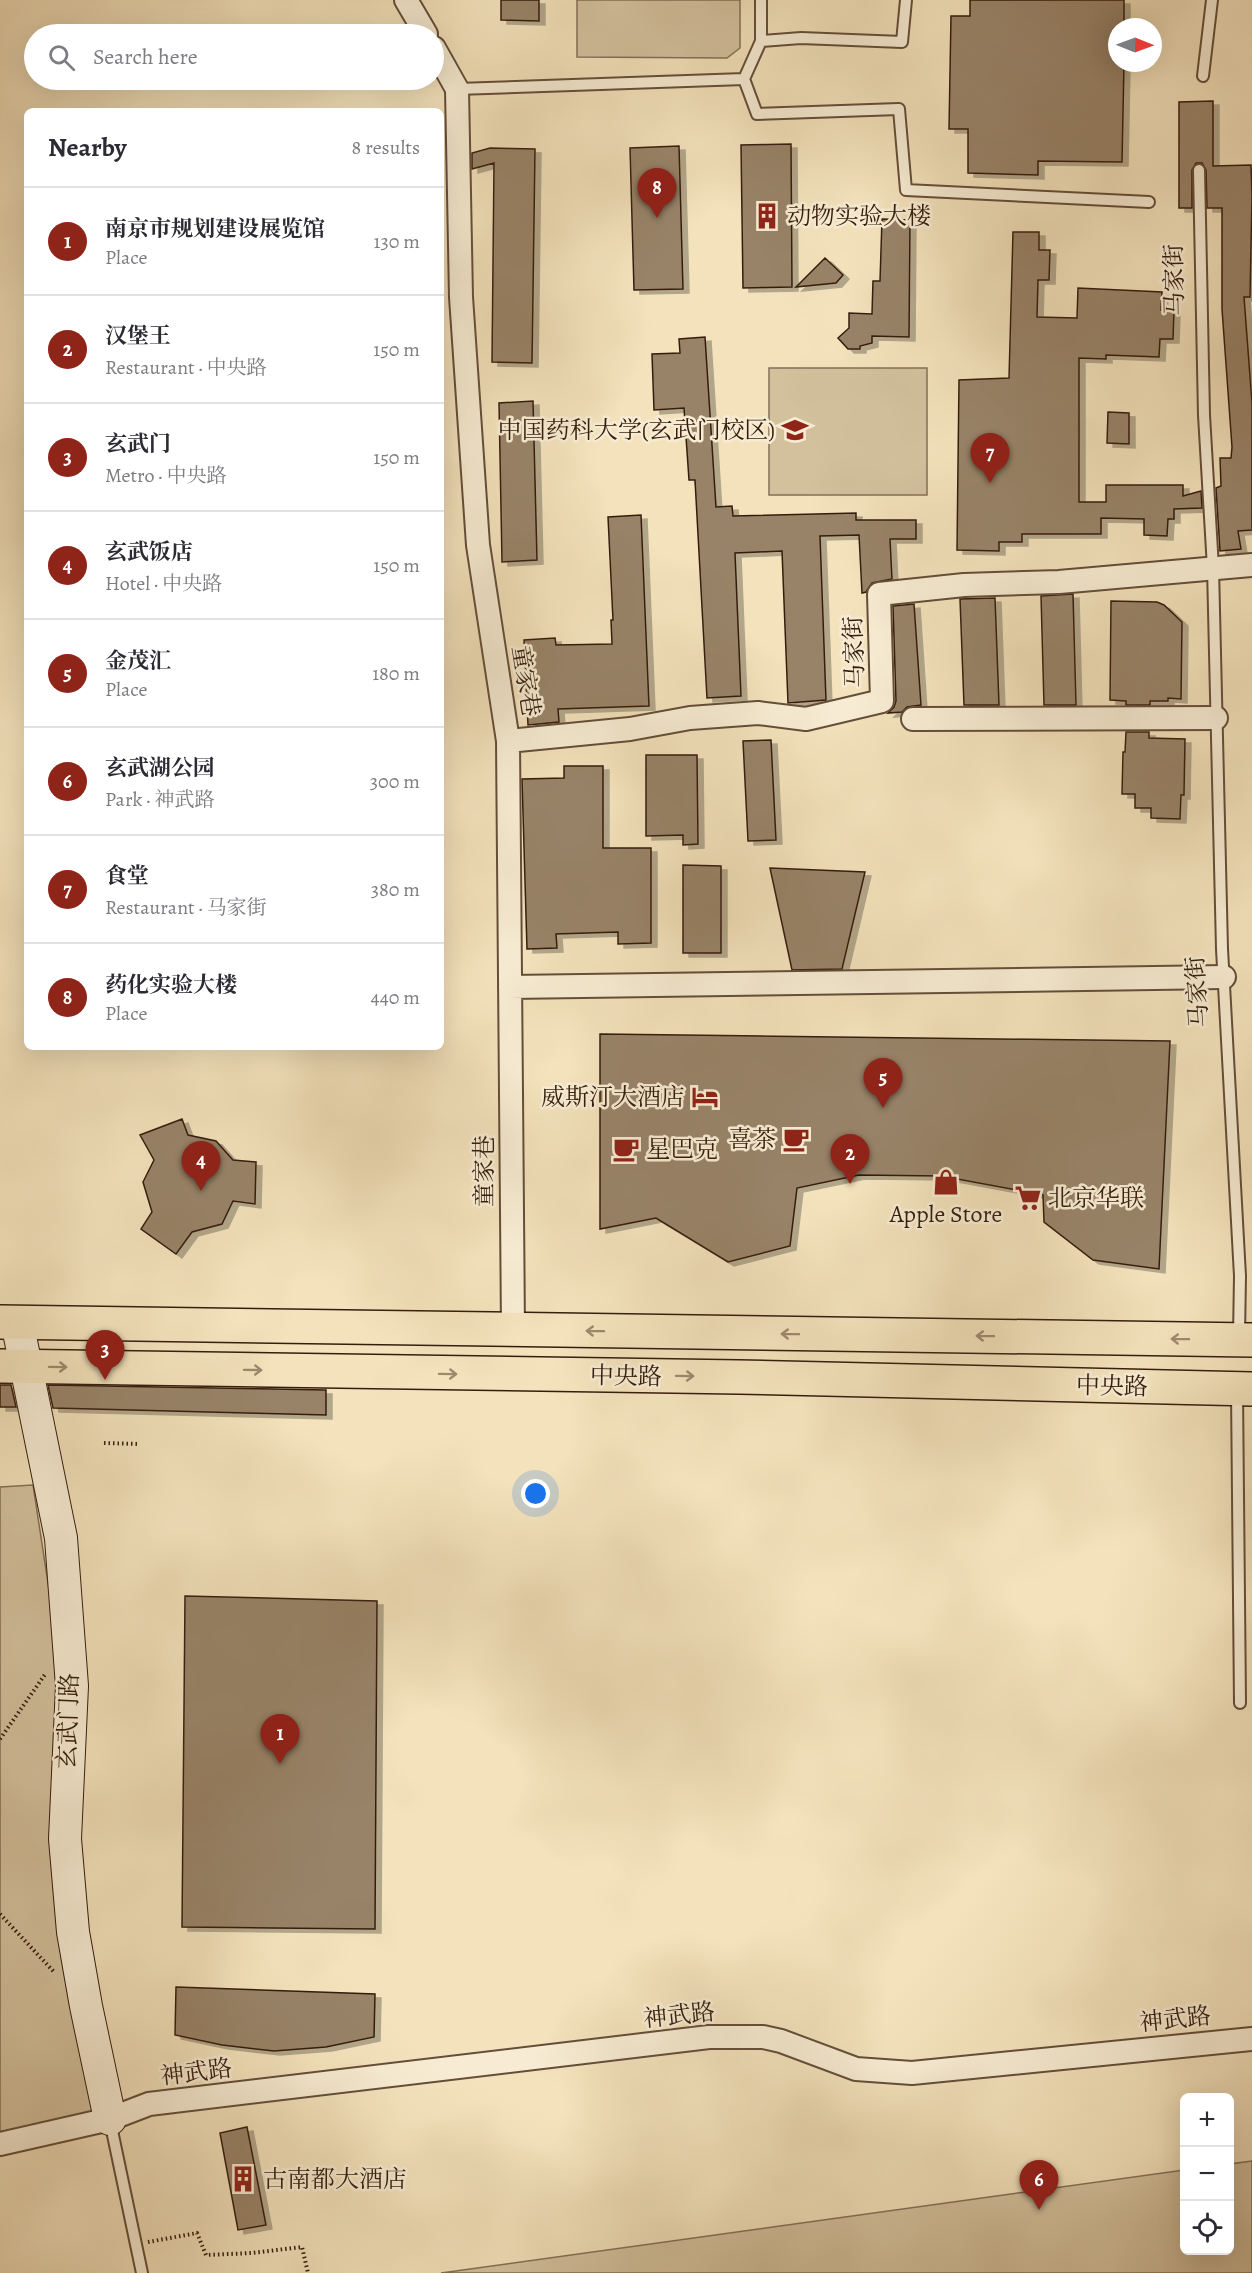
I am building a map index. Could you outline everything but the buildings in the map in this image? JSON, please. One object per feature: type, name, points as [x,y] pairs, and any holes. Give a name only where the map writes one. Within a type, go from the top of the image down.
[{"type":"main road","name":"中央路","points":[[8,1322],[1245,1340]]},
{"type":"main road","name":"中央路","points":[[13,1366],[739,1377],[1244,1389]]},
{"type":"street","points":[[406,0],[420,24]]},
{"type":"street","name":"童家巷","points":[[444,66],[457,89],[461,297],[478,545],[508,741],[513,1330]]},
{"type":"street","points":[[1213,568],[1252,565]]},
{"type":"street","name":"马家街","points":[[508,741],[630,729],[690,718],[758,713],[806,719],[882,701],[879,594],[964,585],[1059,582],[1213,568]]},
{"type":"street","points":[[913,719],[1216,718]]},
{"type":"street","points":[[510,987],[1224,977]]},
{"type":"street","name":"玄武门路","points":[[8,1322],[13,1366],[61,1538],[72,1686],[65,1839],[73,1932],[110,2119]]},
{"type":"street","name":"神武路","points":[[0,2144],[110,2119],[149,2104],[709,2037],[763,2037],[781,2041],[856,2069],[892,2073],[912,2073],[1252,2039]]},
{"type":"lane","points":[[761,0],[761,40],[744,79],[757,114],[899,109],[906,190],[1149,202]]},
{"type":"lane","points":[[761,40],[801,38],[902,42],[906,0]]},
{"type":"lane","points":[[1203,76],[1212,0]]},
{"type":"lane","points":[[457,89],[744,79]]},
{"type":"lane","name":"马家街","points":[[1199,170],[1204,415],[1213,568],[1222,949],[1245,1340]]},
{"type":"lane","points":[[1240,1703],[1244,1389]]},
{"type":"lane","points":[[110,2119],[142,2273]]},
{"type":"path","points":[[104,1443],[140,1444]]},
{"type":"path","points":[[0,1739],[69,1640]]},
{"type":"path","points":[[0,1914],[86,2006]]},
{"type":"path","points":[[136,2244],[197,2233],[206,2255],[252,2253],[302,2247],[308,2273]]},
{"type":"shaded area","points":[[577,0],[740,0],[740,48],[727,58],[577,57]]},
{"type":"shaded area","points":[[769,368],[927,368],[927,495],[769,495]]},
{"type":"shaded area","points":[[33,1485],[61,1668],[94,2112],[0,2132],[0,1487]]},
{"type":"shaded area","points":[[1252,2161],[1252,2273],[441,2273],[1180,2171],[1180,2255],[1234,2255],[1234,2163]]},
{"type":"place","name":"动物实验大楼","points":[[767,216]]},
{"type":"place","name":"药化实验大楼","points":[[657,218]]},
{"type":"place","name":"中国药科大学(玄武门校区)","points":[[795,430]]},
{"type":"place","name":"食堂","points":[[990,483]]},
{"type":"place","name":"威斯汀大酒店","points":[[705,1097]]},
{"type":"place","name":"金茂汇","points":[[883,1108]]},
{"type":"place","name":"喜茶","points":[[796,1139]]},
{"type":"place","name":"星巴克","points":[[626,1149]]},
{"type":"place","name":"Apple Store","points":[[946,1182]]},
{"type":"place","name":"汉堡王","points":[[850,1184]]},
{"type":"place","name":"玄武饭店","points":[[201,1191]]},
{"type":"place","name":"北京华联","points":[[1028,1198]]},
{"type":"place","name":"玄武门","points":[[105,1380]]},
{"type":"place","name":"南京市规划建设展览馆","points":[[280,1764]]},
{"type":"place","name":"古南都大酒店","points":[[243,2179]]},
{"type":"place","name":"玄武湖公园","points":[[1039,2210]]}]
